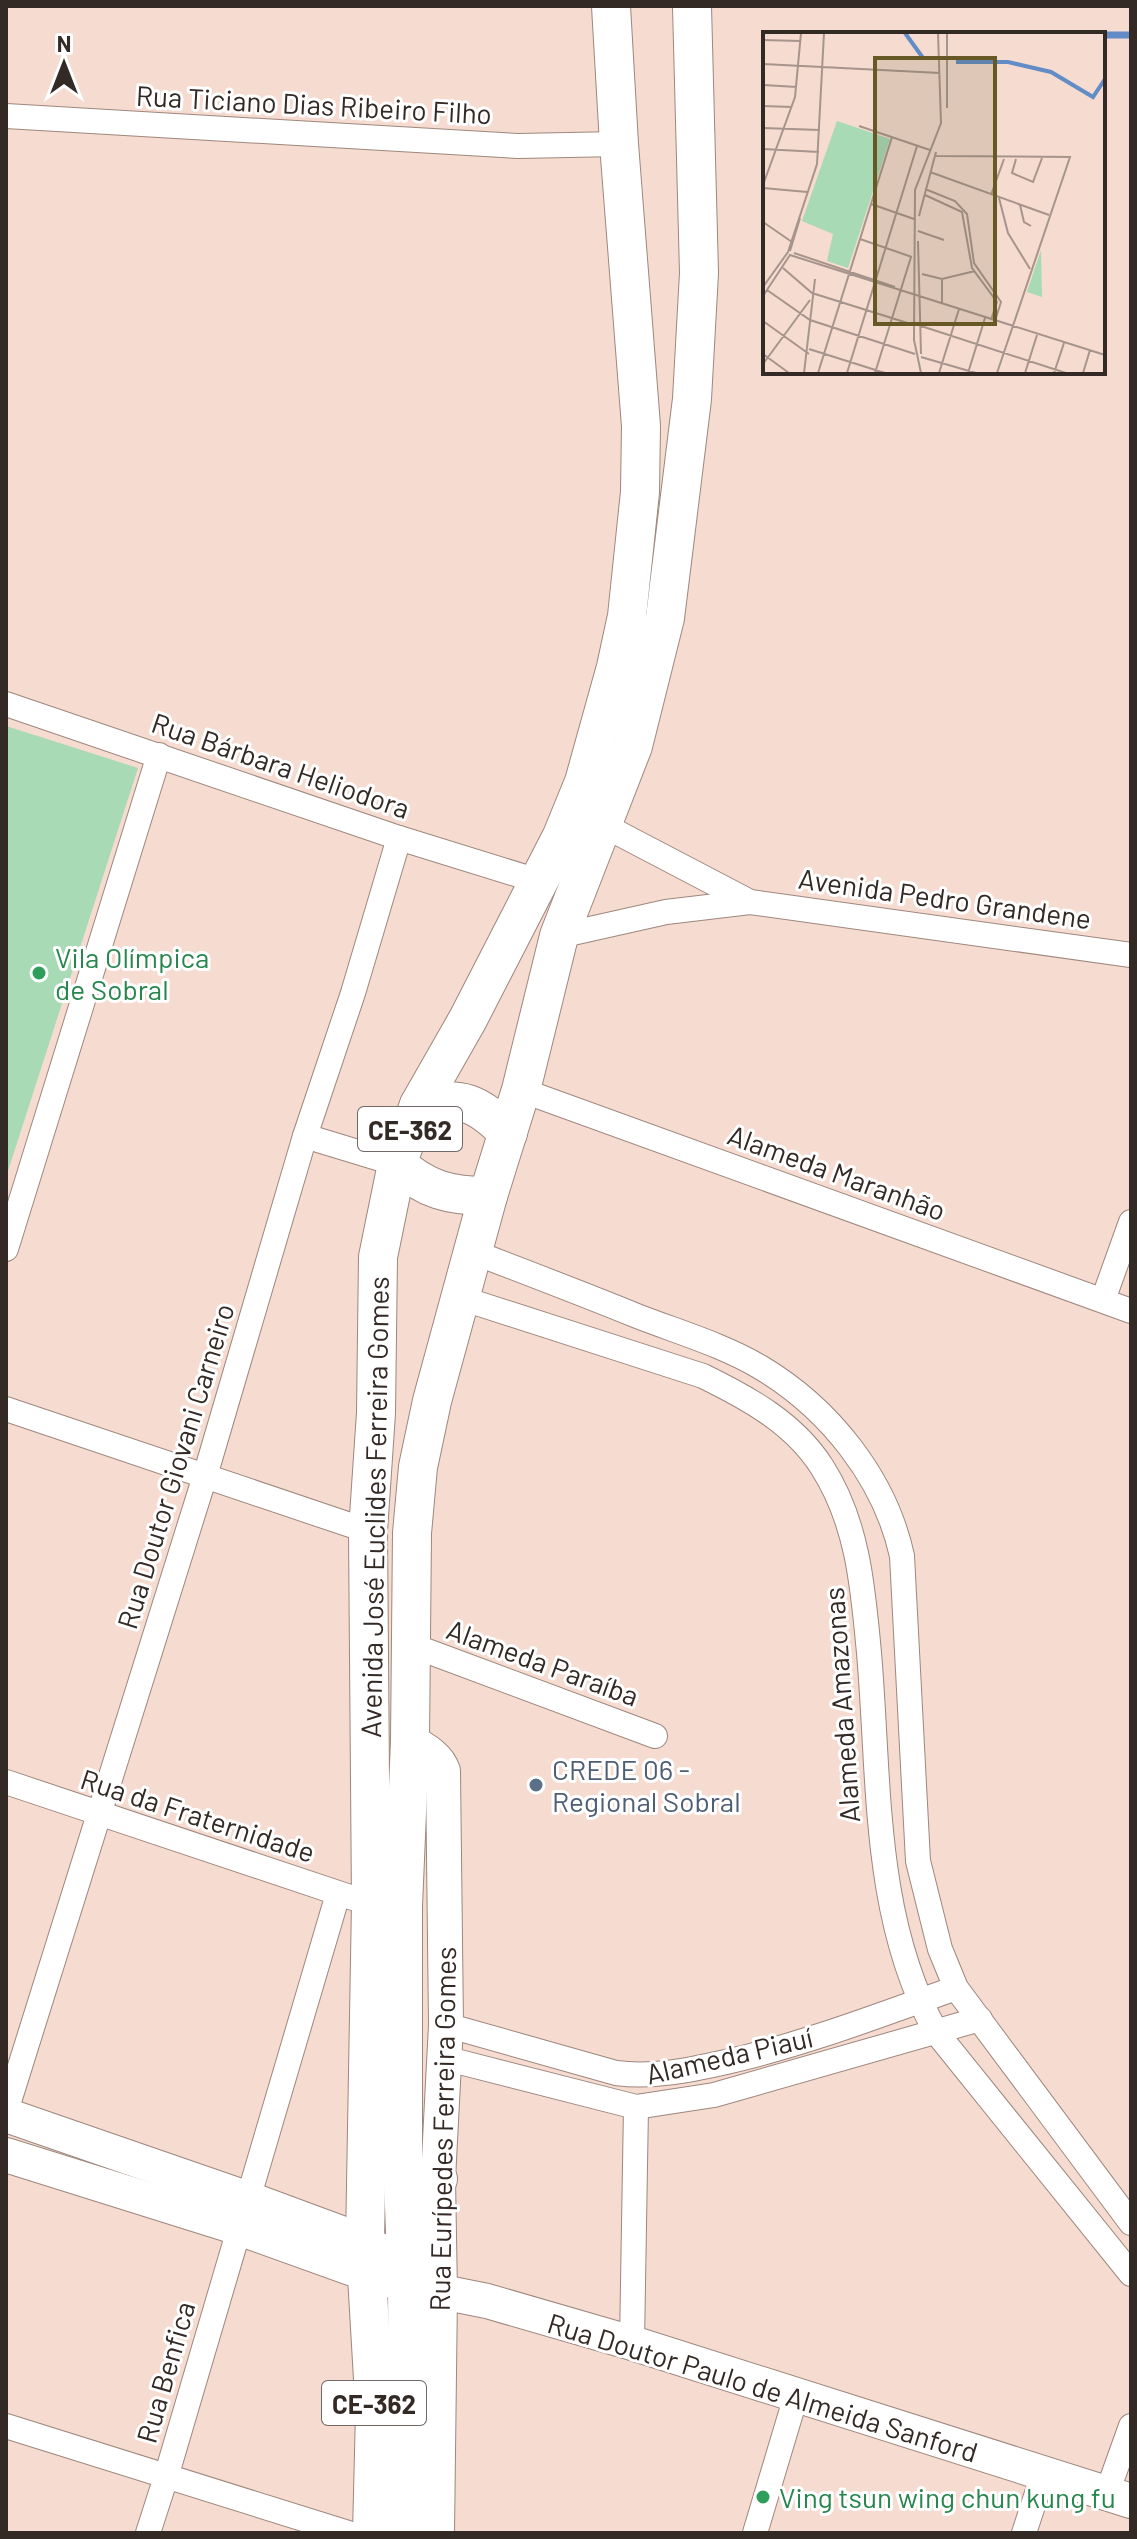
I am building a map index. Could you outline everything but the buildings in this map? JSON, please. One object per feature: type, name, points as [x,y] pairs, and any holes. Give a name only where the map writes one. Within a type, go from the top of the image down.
[{"type":"main road","name":"Avenida José Euclides Ferreira Gomes","points":[[372,2533],[375,2413],[366,2258],[355,1898],[368,1531],[376,1413],[378,1257],[397,1164],[419,1105],[468,1019],[562,836],[584,782],[627,616],[640,492],[641,426],[612,17]]},
{"type":"main road","name":"Avenida José Euclides Ferreira Gomes","points":[[409,2533],[421,2178],[403,1906],[410,1741],[412,1533],[418,1467],[432,1401],[488,1196],[521,1090],[559,936],[633,746],[665,618],[692,399],[699,273],[692,20]]},
{"type":"main road","points":[[419,1105],[444,1100],[465,1102],[496,1121],[508,1133]]},
{"type":"main road","points":[[397,1164],[412,1178],[441,1192],[488,1196]]},
{"type":"street","name":"Rua Ticiano Dias Ribeiro Filho","points":[[6,116],[503,145],[619,144]]},
{"type":"street","name":"Rua Bárbara Heliodora","points":[[6,704],[399,838],[538,881]]},
{"type":"street","points":[[6,1249],[159,755]]},
{"type":"street","name":"Avenida Pedro Grandene","points":[[601,824],[750,902]]},
{"type":"street","name":"Rua Doutor Giovani Carneiro","points":[[6,2113],[205,1476],[305,1136],[353,993],[399,838]]},
{"type":"street","name":"Avenida Pedro Grandene","points":[[559,936],[666,912],[750,902],[1131,955]]},
{"type":"street","name":"Alameda Maranhão","points":[[521,1090],[1131,1311]]},
{"type":"street","points":[[305,1136],[397,1164]]},
{"type":"street","points":[[1103,1300],[1131,1222]]},
{"type":"street","points":[[473,1252],[758,1366],[813,1406],[858,1457],[876,1486],[896,1531],[904,1577],[918,1861],[940,1949],[956,1988],[1131,2223]]},
{"type":"street","name":"Alameda Amazonas","points":[[461,1298],[703,1376],[775,1416],[822,1467],[857,1546],[870,1668],[883,1867],[919,2001],[936,2032],[1131,2274]]},
{"type":"street","points":[[732,1390],[758,1366]]},
{"type":"street","points":[[6,1409],[368,1531]]},
{"type":"street","points":[[808,1450],[836,1431]]},
{"type":"street","name":"Alameda Paraíba","points":[[411,1645],[655,1736]]},
{"type":"street","points":[[870,1668],[908,1667]]},
{"type":"street","name":"Rua Eurípedes Ferreira Gomes","points":[[410,1741],[435,1757],[443,1771],[445,2042],[421,2178]]},
{"type":"street","name":"Rua da Fraternidade","points":[[6,1782],[355,1898]]},
{"type":"street","name":"Rua Benfica","points":[[148,2533],[244,2213],[355,1898]]},
{"type":"street","name":"Alameda Piauí","points":[[445,2042],[637,2076],[710,2065],[781,2049],[956,1988]]},
{"type":"street","name":"Alameda Piauí","points":[[445,2042],[636,2107],[714,2095],[980,2019]]},
{"type":"street","points":[[632,2343],[636,2107]]},
{"type":"street","name":"Rua Doutor Paulo de Almeida Sanford","points":[[6,2113],[244,2213],[366,2258],[418,2281],[632,2343],[1119,2497]]},
{"type":"street","name":"Rua Doutor Paulo de Almeida Sanford","points":[[6,2155],[244,2213]]},
{"type":"street","name":"Rua Eurípedes Ferreira Gomes","points":[[418,2281],[437,2533]]},
{"type":"street","points":[[755,2533],[796,2396]]},
{"type":"street","points":[[6,2426],[348,2533]]},
{"type":"street","points":[[1119,2497],[1131,2426]]},
{"type":"street","points":[[1024,2533],[1043,2475]]},
{"type":"green space","name":"Vila Olímpica de Sobral","points":[[6,726],[138,768],[6,1177]]},
{"type":"waterway","points":[[1105,35],[1131,35]]},
{"type":"place","name":"Vila Olímpica de Sobral","points":[[39,973]]},
{"type":"place","name":"CREDE 06 - Regional Sobral","points":[[536,1785]]},
{"type":"place","name":"Ving tsun wing chun kung fu","points":[[763,2497]]}]
